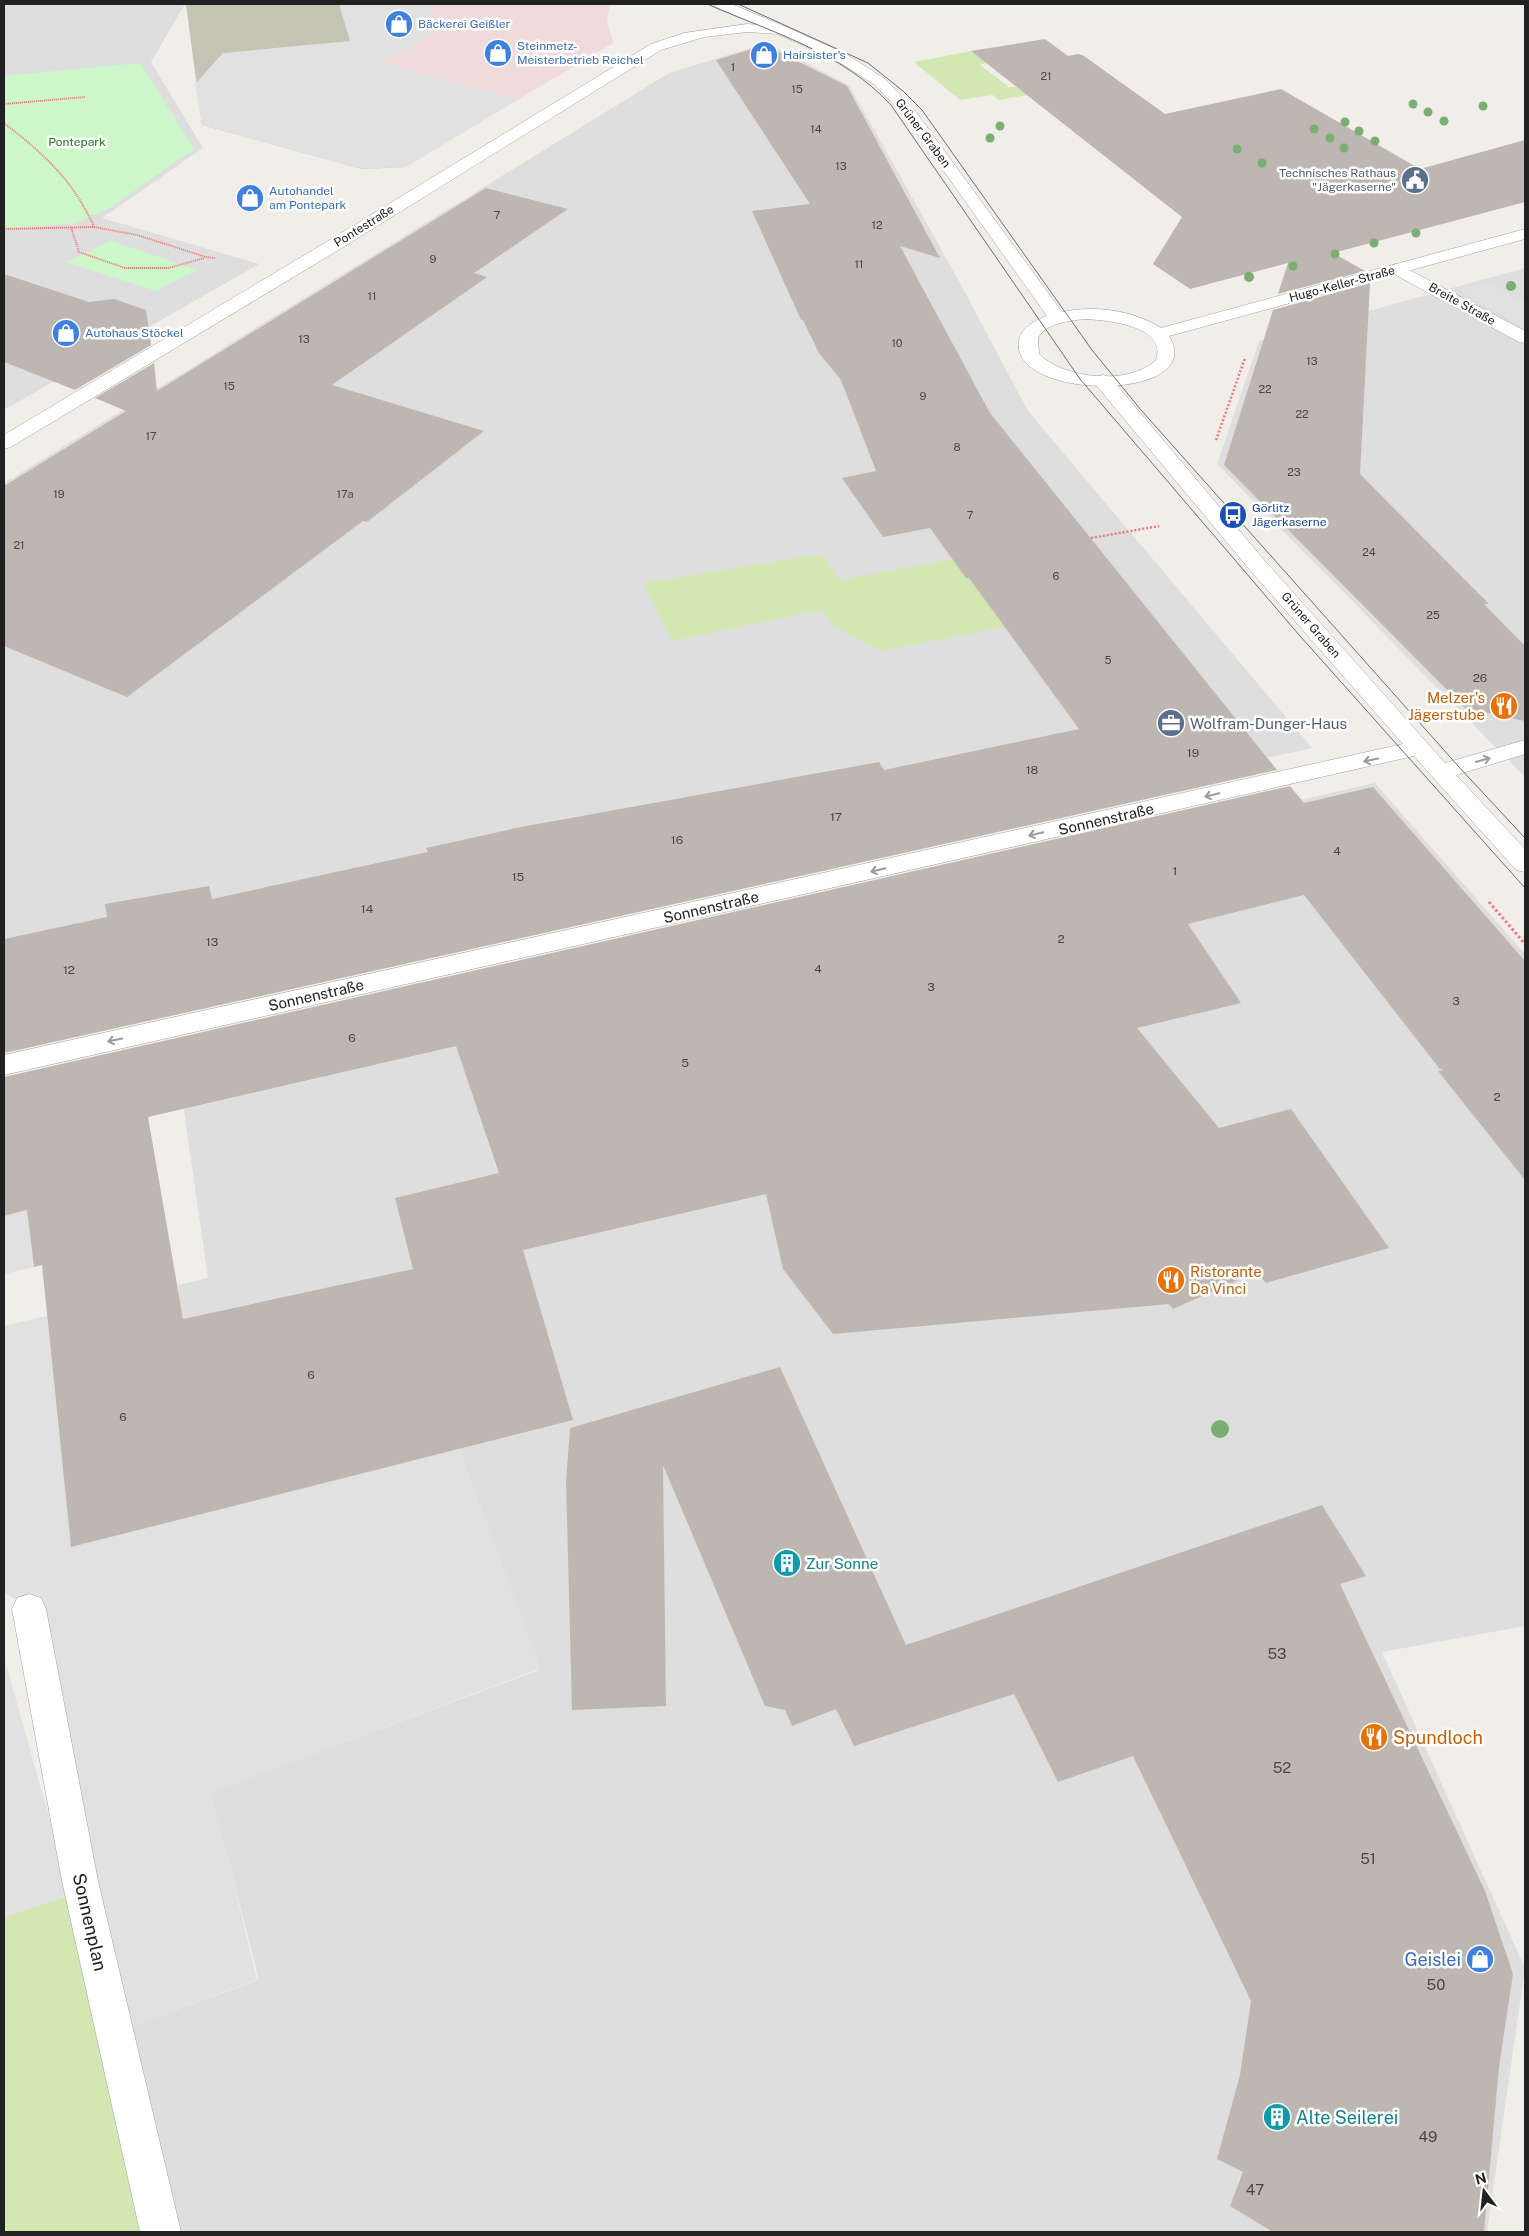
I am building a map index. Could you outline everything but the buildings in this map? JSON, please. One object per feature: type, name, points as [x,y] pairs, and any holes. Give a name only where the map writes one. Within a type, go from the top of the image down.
[{"type":"street","points":[[722,4],[781,30]]},
{"type":"street","name":"Grüner Graben","points":[[732,29],[761,28],[781,30],[853,64],[880,82],[897,97],[912,114],[1057,318]]},
{"type":"street","name":"Pontestraße","points":[[4,443],[303,264],[656,47],[684,37],[732,29]]},
{"type":"street","name":"Hugo-Keller-Straße","points":[[1158,334],[1525,234]]},
{"type":"street","name":"Breite Straße","points":[[1398,269],[1525,338]]},
{"type":"street","points":[[1084,314],[1119,317],[1148,327],[1158,334],[1165,344],[1167,354],[1163,363],[1152,371],[1136,377],[1103,382],[1065,376],[1052,371],[1033,359],[1029,352],[1028,337],[1041,325],[1057,318],[1084,314]]},
{"type":"street","name":"Grüner Graben","points":[[1103,382],[1183,478],[1418,748],[1525,864]]},
{"type":"street","points":[[1440,772],[1525,746]]},
{"type":"street","name":"Sonnenstraße","points":[[4,1064],[1418,748]]},
{"type":"street","name":"Sonnenplan","points":[[29,1609],[80,1881],[161,2232]]},
{"type":"path","points":[[4,104],[85,97]]},
{"type":"path","points":[[4,122],[31,144],[60,173],[77,194],[94,227]]},
{"type":"path","points":[[71,227],[79,252],[125,268],[168,268],[206,257]]},
{"type":"path","points":[[4,229],[94,227],[137,235],[206,257],[303,264]]},
{"type":"path","points":[[1214,447],[1251,342],[1218,318]]},
{"type":"path","points":[[1091,538],[1128,532]]},
{"type":"path","points":[[1517,934],[1525,944]]},
{"type":"shaded area","points":[[4,4],[185,4],[151,62],[203,148],[102,218],[259,264],[4,410]]},
{"type":"shaded area","points":[[186,4],[412,4],[375,64],[406,167],[362,169],[202,125]]},
{"type":"shaded area","points":[[339,4],[431,4],[432,35],[382,63],[519,99],[406,167],[362,169],[202,125],[195,84],[223,53],[350,41]]},
{"type":"shaded area","name":"Steinmetz- Meisterbetrieb Reichel","points":[[431,4],[610,4],[607,20],[613,43],[519,99],[381,63],[432,35]]},
{"type":"shaded area","points":[[767,43],[849,85],[953,270],[1028,411],[1312,748],[4,1035],[4,483],[669,73]]},
{"type":"shaded area","points":[[1525,268],[1525,777],[1217,464],[1259,341]]},
{"type":"shaded area","points":[[1487,281],[1525,303],[1525,329],[1459,290]]},
{"type":"shaded area","points":[[1375,783],[1525,954],[1525,1626],[1382,1652],[1525,1968],[1487,2232],[171,2232],[121,2030],[259,1980],[211,1792],[539,1670],[459,1448],[204,1513],[178,1285],[208,1278],[176,1056]]},
{"type":"shaded area","points":[[27,1210],[34,1267],[4,1274],[4,1216]]},
{"type":"shaded area","points":[[47,1316],[71,1547],[459,1448],[541,1668],[212,1792],[257,1980],[121,2030],[34,1608],[4,1593],[4,1326]]},
{"type":"shaded area","points":[[4,1657],[71,1895],[4,1917]]},
{"type":"green space","points":[[971,51],[986,63],[980,65],[1009,87],[1016,87],[1027,95],[998,100],[993,95],[960,100],[914,62]]},
{"type":"green space","name":"Pontepark","points":[[140,63],[194,149],[110,208],[75,223],[4,229],[4,76]]},
{"type":"green space","points":[[111,241],[197,270],[156,291],[66,262]]},
{"type":"green space","points":[[822,554],[839,580],[975,555],[960,569],[966,578],[989,574],[1026,623],[880,651],[832,625],[821,610],[672,641],[643,583]]},
{"type":"green space","points":[[71,1895],[156,2232],[4,2232],[4,1917]]},
{"type":"tram line","points":[[707,4],[780,34],[828,57],[851,71],[891,105],[1080,379],[1300,636],[1525,888]]},
{"type":"tram line","points":[[738,4],[868,63],[903,91],[922,110],[1092,350],[1141,410],[1459,767],[1525,838]]},
{"type":"place","name":"Bäckerei Geißler","points":[[399,24]]},
{"type":"place","name":"Steinmetz- Meisterbetrieb Reichel","points":[[498,53]]},
{"type":"place","name":"Hairsister's","points":[[764,55]]},
{"type":"place","name":"Technisches Rathaus \"Jägerkaserne\"","points":[[1415,180]]},
{"type":"place","name":"Autohandel am Pontepark","points":[[250,198]]},
{"type":"place","name":"Autohaus Stöckel","points":[[66,333]]},
{"type":"place","name":"Görlitz Jägerkaserne","points":[[1233,515]]},
{"type":"place","name":"Melzer's Jägerstube","points":[[1504,706]]},
{"type":"place","name":"Wolfram-Dunger-Haus","points":[[1171,723]]},
{"type":"place","name":"Ristorante Da Vinci","points":[[1171,1280]]},
{"type":"place","name":"Zur Sonne","points":[[787,1563]]},
{"type":"place","name":"Spundloch","points":[[1374,1737]]},
{"type":"place","name":"Geislei","points":[[1480,1959]]},
{"type":"place","name":"Alte Seilerei","points":[[1277,2117]]}]
